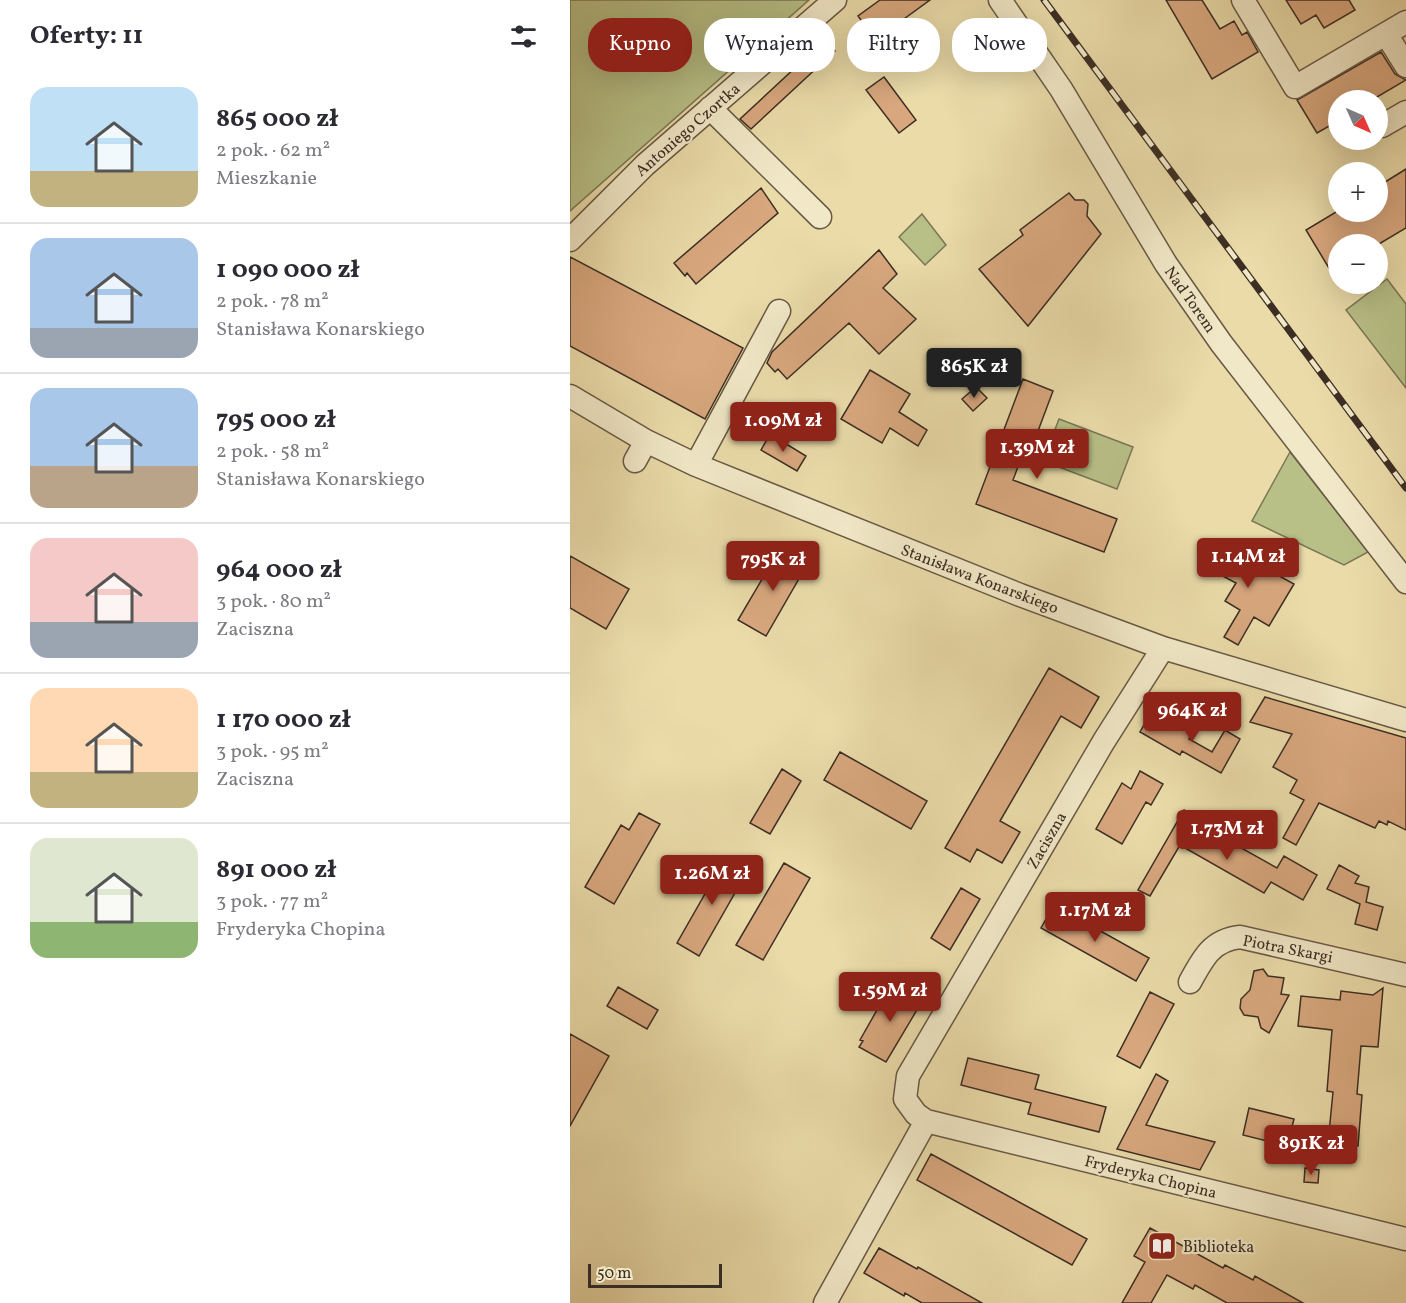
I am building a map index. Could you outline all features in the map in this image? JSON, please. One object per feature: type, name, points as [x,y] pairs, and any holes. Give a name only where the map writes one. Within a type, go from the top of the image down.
[{"type":"street","name":"Antoniego Czortka","points":[[570,240],[613,194],[835,0]]},
{"type":"street","name":"Nad Torem","points":[[1000,0],[1061,88],[1166,264],[1221,343],[1406,582]]},
{"type":"street","points":[[1243,0],[1295,87],[1406,22]]},
{"type":"street","points":[[1386,33],[1406,66]]},
{"type":"street","points":[[710,108],[820,218]]},
{"type":"street","points":[[1388,122],[1406,112]]},
{"type":"street","points":[[696,465],[779,311]]},
{"type":"street","name":"Stanisława Konarskiego","points":[[570,396],[646,441],[696,465],[1020,595],[1163,648],[1406,720]]},
{"type":"street","points":[[635,461],[646,441]]},
{"type":"street","name":"Zaciszna","points":[[926,1121],[916,1114],[905,1099],[906,1084],[914,1066],[1104,741],[1163,648]]},
{"type":"street","name":"Piotra Skargi","points":[[1190,982],[1203,956],[1213,946],[1224,939],[1240,937],[1406,975]]},
{"type":"street","points":[[825,1303],[926,1121]]},
{"type":"street","name":"Fryderyka Chopina","points":[[926,1121],[1406,1239]]},
{"type":"green space","points":[[570,0],[809,0],[789,18],[704,18],[704,72],[727,72],[570,211]]},
{"type":"green space","points":[[922,214],[946,245],[925,265],[899,237]]},
{"type":"green space","points":[[1388,280],[1406,304],[1406,388],[1346,310],[1367,294],[1388,294]]},
{"type":"green space","points":[[1059,419],[1133,447],[1117,489],[1043,461]]},
{"type":"green space","points":[[1290,452],[1368,552],[1344,565],[1252,521]]},
{"type":"building","points":[[880,0],[930,0],[905,18],[859,18],[858,16]]},
{"type":"building","points":[[1166,0],[1202,0],[1220,29],[1234,21],[1242,35],[1247,32],[1258,52],[1212,79]]},
{"type":"building","points":[[1286,0],[1349,0],[1355,10],[1324,28],[1316,15],[1301,24]]},
{"type":"building","points":[[1381,52],[1395,74],[1406,80],[1388,91],[1328,90],[1328,127],[1317,133],[1297,100]]},
{"type":"building","points":[[791,72],[812,72],[751,129],[740,119]]},
{"type":"building","points":[[884,77],[916,120],[899,133],[866,90]]},
{"type":"building","points":[[1406,169],[1406,228],[1388,239],[1388,234],[1328,234],[1328,266],[1306,230],[1328,217],[1328,222],[1388,222],[1388,180]]},
{"type":"building","points":[[761,188],[778,213],[696,284],[687,273],[685,276],[674,263]]},
{"type":"building","points":[[1069,193],[1075,200],[1084,200],[1088,204],[1087,216],[1101,234],[1028,326],[979,269],[1023,235],[1020,230]]},
{"type":"building","points":[[879,250],[897,274],[883,288],[916,319],[879,354],[849,323],[787,379],[778,369],[775,372],[767,363],[772,352]]},
{"type":"building","points":[[570,257],[743,348],[705,419],[570,346]]},
{"type":"building","points":[[870,370],[910,394],[899,412],[927,430],[918,446],[890,428],[882,443],[841,419]]},
{"type":"building","points":[[1023,379],[1053,391],[1032,447],[1026,445],[1013,480],[1117,519],[1104,552],[976,504]]},
{"type":"building","points":[[976,387],[987,398],[973,411],[962,399]]},
{"type":"building","points":[[770,434],[806,456],[797,471],[761,450]]},
{"type":"building","points":[[1215,541],[1294,584],[1269,626],[1254,617],[1238,645],[1224,637],[1240,610],[1225,601],[1236,583],[1202,565]]},
{"type":"building","points":[[781,547],[808,563],[766,636],[738,620]]},
{"type":"building","points":[[570,556],[629,589],[606,629],[570,608]]},
{"type":"building","points":[[1049,668],[1099,697],[1081,728],[1061,716],[1000,821],[1020,832],[1002,863],[977,849],[970,862],[945,848]]},
{"type":"building","points":[[1265,697],[1406,738],[1406,830],[1388,821],[1387,825],[1379,821],[1375,828],[1319,803],[1296,845],[1283,838],[1304,800],[1290,793],[1297,780],[1273,767],[1292,734],[1250,722]]},
{"type":"building","points":[[1177,717],[1195,728],[1189,739],[1212,752],[1225,730],[1240,739],[1221,773],[1182,751],[1180,755],[1140,732],[1148,718],[1169,730]]},
{"type":"building","points":[[840,752],[927,801],[911,829],[824,780]]},
{"type":"building","points":[[782,769],[801,781],[770,834],[750,823]]},
{"type":"building","points":[[1140,771],[1163,784],[1151,805],[1146,802],[1122,844],[1096,829],[1122,783],[1131,789]]},
{"type":"building","points":[[1184,810],[1196,816],[1193,821],[1277,868],[1284,856],[1317,875],[1303,900],[1271,882],[1264,893],[1180,845],[1150,896],[1138,890]]},
{"type":"building","points":[[639,813],[660,824],[614,904],[585,887],[621,825],[629,830]]},
{"type":"building","points":[[726,857],[748,870],[699,956],[677,943]]},
{"type":"building","points":[[784,863],[810,878],[763,960],[736,945]]},
{"type":"building","points":[[1339,865],[1359,876],[1355,883],[1369,887],[1366,902],[1383,907],[1377,930],[1355,924],[1360,904],[1327,889]]},
{"type":"building","points":[[961,888],[980,899],[950,950],[931,938]]},
{"type":"building","points":[[1054,905],[1149,958],[1136,981],[1041,928]]},
{"type":"building","points":[[1263,969],[1268,976],[1284,978],[1281,994],[1289,995],[1269,1033],[1261,1028],[1258,1017],[1244,1015],[1240,1008],[1241,999],[1250,990],[1254,971]]},
{"type":"building","points":[[904,986],[924,998],[886,1062],[859,1047],[863,1041],[860,1040],[886,994],[896,1000]]},
{"type":"building","points":[[618,987],[658,1010],[647,1029],[607,1006]]},
{"type":"building","points":[[1383,988],[1378,1047],[1361,1046],[1357,1094],[1362,1095],[1358,1146],[1328,1143],[1333,1092],[1327,1091],[1332,1030],[1298,1026],[1301,996],[1340,1000],[1341,991],[1373,995]]},
{"type":"building","points":[[1150,992],[1174,1004],[1140,1068],[1117,1056]]},
{"type":"building","points":[[570,1034],[609,1056],[570,1126]]},
{"type":"building","points":[[968,1058],[1039,1075],[1035,1089],[1106,1107],[1099,1132],[1028,1114],[1031,1103],[961,1085]]},
{"type":"building","points":[[1156,1074],[1168,1081],[1146,1125],[1215,1142],[1200,1170],[1117,1149]]},
{"type":"building","points":[[1249,1108],[1294,1119],[1287,1146],[1243,1135]]},
{"type":"building","points":[[931,1154],[1087,1239],[1072,1265],[917,1180]]},
{"type":"building","points":[[1305,1168],[1319,1170],[1318,1183],[1304,1182]]},
{"type":"building","points":[[1150,1228],[1223,1268],[1225,1265],[1253,1280],[1255,1276],[1303,1303],[1227,1303],[1195,1285],[1193,1289],[1167,1275],[1151,1303],[1122,1303],[1145,1262],[1134,1256]]},
{"type":"building","points":[[879,1248],[982,1303],[922,1303],[905,1293],[904,1296],[864,1273]]},
{"type":"railway","points":[[1044,0],[1406,488]]},
{"type":"place","name":"Biblioteka","points":[[1162,1246]]}]
